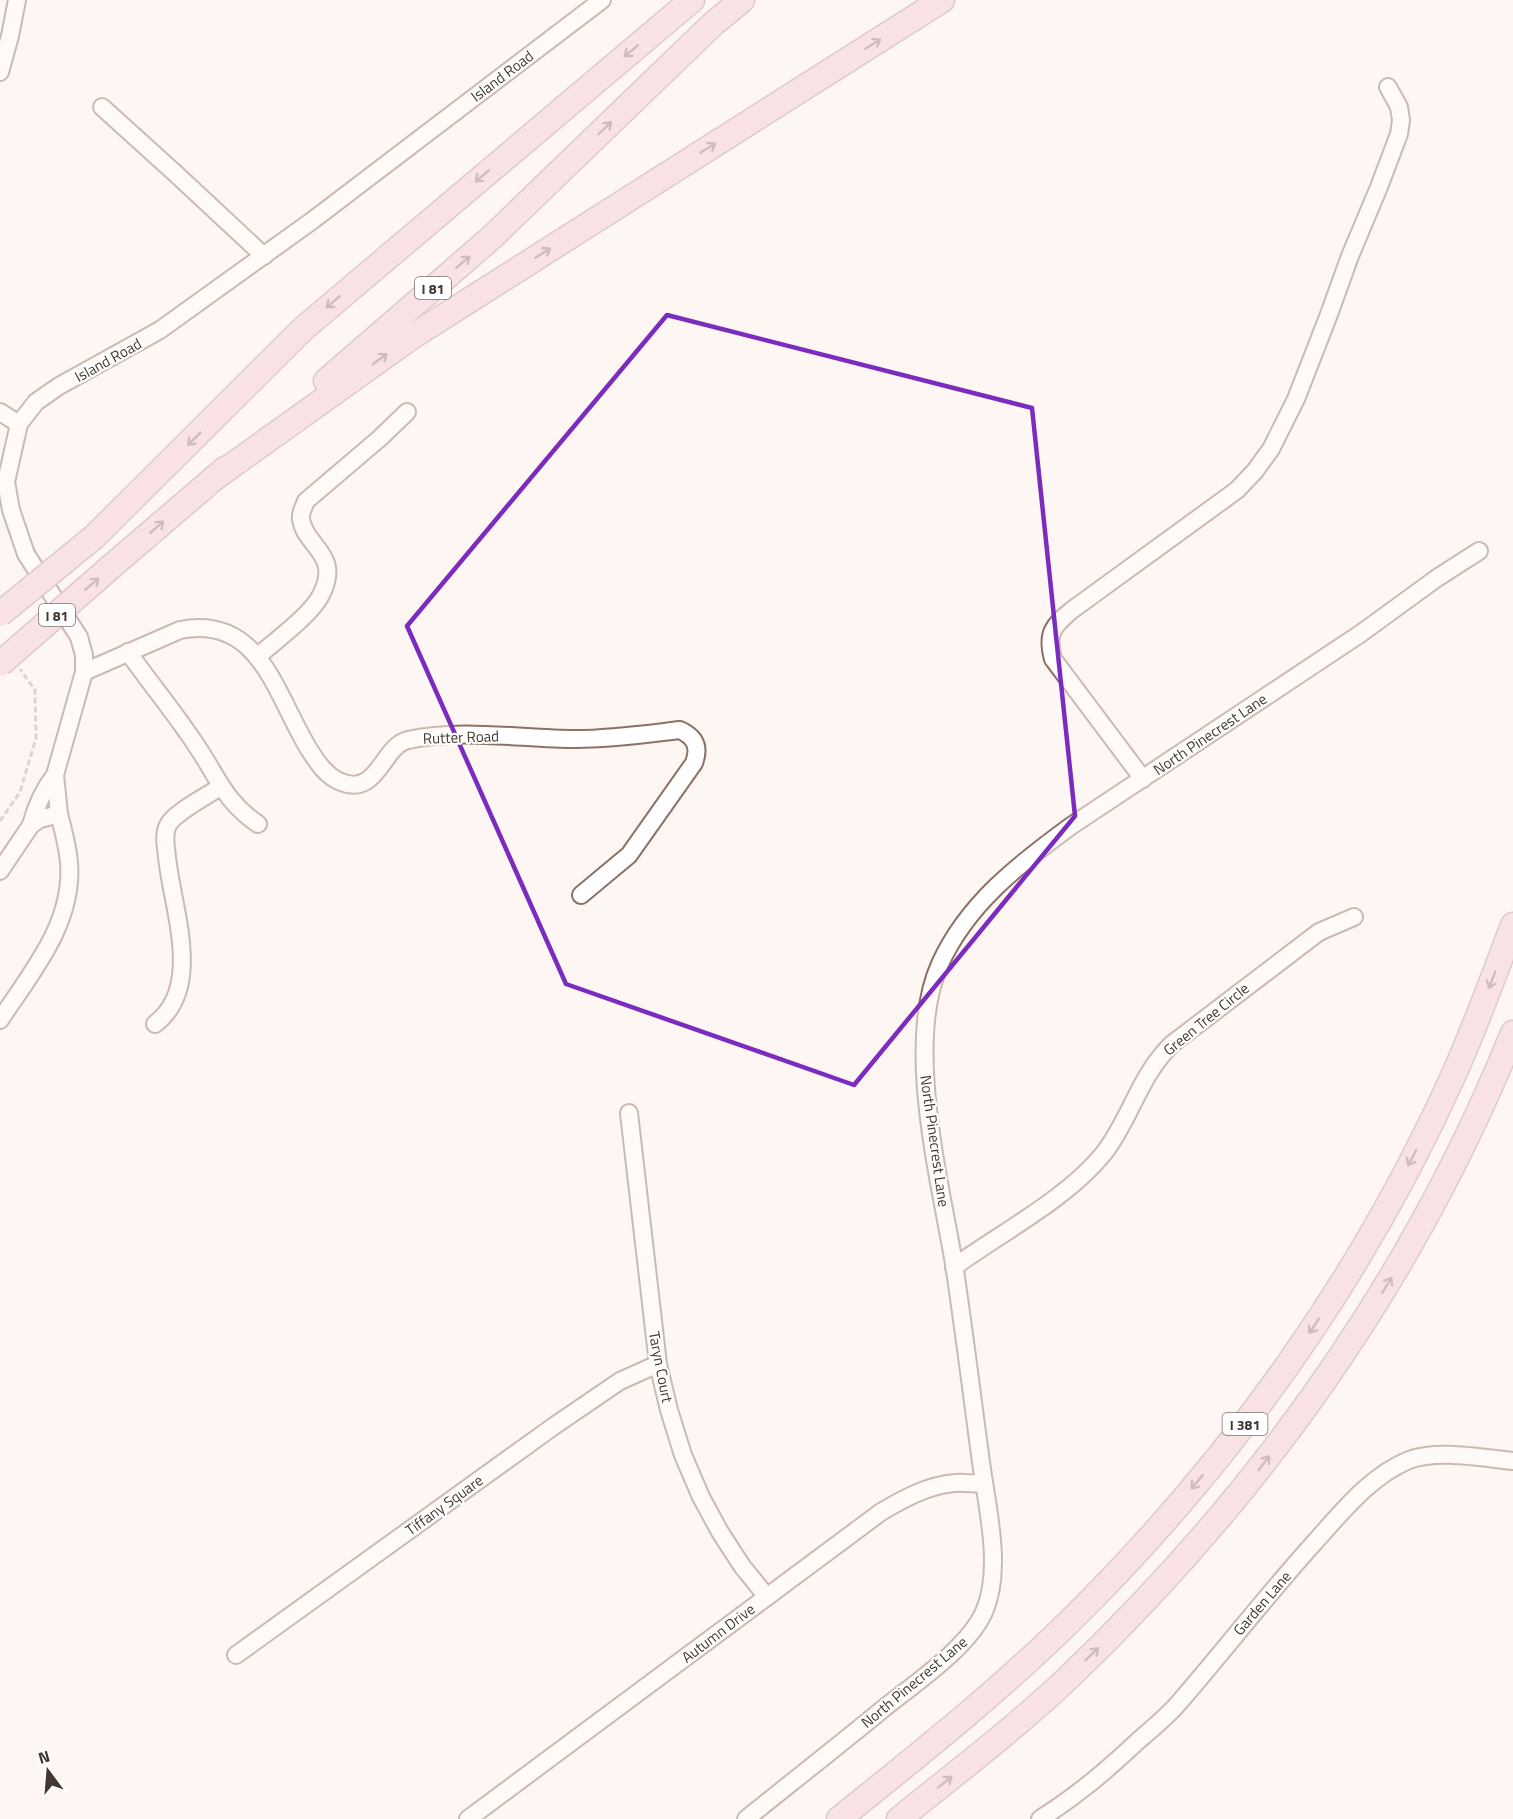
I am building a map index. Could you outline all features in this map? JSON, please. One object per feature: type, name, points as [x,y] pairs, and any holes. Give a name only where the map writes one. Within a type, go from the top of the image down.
[{"type":"highway","points":[[654,32],[683,0]]},
{"type":"highway","name":"I 81","points":[[0,614],[94,537],[304,328],[692,0]]},
{"type":"highway","name":"I 81","points":[[0,664],[491,238],[713,24],[742,0]]},
{"type":"highway","points":[[213,479],[412,336],[942,0]]},
{"type":"highway","name":"I 381","points":[[839,1819],[1022,1667],[1070,1622],[1164,1522],[1239,1432],[1298,1351],[1372,1232],[1453,1075],[1513,925]]},
{"type":"highway","name":"I 381","points":[[899,1819],[1021,1720],[1073,1672],[1120,1626],[1204,1536],[1258,1472],[1354,1338],[1428,1216],[1472,1129],[1513,1033]]},
{"type":"street","points":[[0,72],[17,0]]},
{"type":"street","name":"Island Road","points":[[0,1020],[55,935],[63,915],[69,887],[69,864],[59,813],[55,775],[84,672],[84,655],[79,637],[26,554],[11,510],[6,482],[19,424],[36,402],[59,386],[160,330],[264,256],[602,0]]},
{"type":"street","points":[[1143,779],[1053,659],[1049,646],[1051,635],[1056,624],[1072,610],[1237,490],[1256,471],[1271,449],[1296,399],[1399,134],[1401,120],[1399,106],[1388,87]]},
{"type":"street","points":[[102,107],[264,256]]},
{"type":"street","points":[[0,412],[19,424]]},
{"type":"street","points":[[257,657],[313,607],[326,584],[327,573],[322,552],[305,530],[301,519],[306,501],[407,412]]},
{"type":"street","name":"North Pinecrest Lane","points":[[746,1819],[963,1642],[983,1613],[992,1584],[992,1550],[984,1484],[925,1079],[926,1029],[930,990],[939,965],[965,919],[996,886],[1030,856],[1071,826],[1360,634],[1437,578],[1479,551]]},
{"type":"street","name":"Rutter Road","points":[[84,672],[180,630],[195,627],[227,632],[241,640],[257,657],[273,681],[301,737],[319,765],[340,782],[351,785],[374,776],[398,744],[433,736],[576,739],[680,730],[690,735],[697,746],[694,763],[629,855],[581,895]]},
{"type":"street","points":[[128,652],[195,743],[220,787],[233,804],[258,824]]},
{"type":"street","points":[[0,871],[31,825],[35,809],[46,786],[55,775]]},
{"type":"street","points":[[155,1024],[170,1009],[181,983],[180,946],[165,837],[167,827],[172,819],[220,787]]},
{"type":"street","points":[[31,825],[40,819],[59,813]]},
{"type":"street","name":"Green Tree Circle","points":[[954,1267],[1063,1193],[1089,1169],[1113,1140],[1153,1065],[1172,1044],[1319,932],[1353,917]]},
{"type":"street","name":"Taryn Court","points":[[628,1113],[658,1364],[672,1421],[683,1455],[701,1497],[731,1549],[767,1596]]},
{"type":"street","name":"Tiffany Square","points":[[236,1655],[554,1426],[620,1381],[658,1364]]},
{"type":"street","name":"Garden Lane","points":[[1040,1819],[1098,1779],[1174,1707],[1270,1592],[1341,1513],[1376,1480],[1390,1470],[1422,1456],[1446,1455],[1513,1461]]},
{"type":"street","name":"Autumn Drive","points":[[468,1819],[881,1512],[902,1499],[925,1490],[954,1483],[984,1484]]},
{"type":"path","points":[[0,820],[20,792],[36,738],[35,690]]},
{"type":"highlighted area","points":[[667,315],[1032,408],[1075,816],[854,1085],[566,984],[407,626]]}]
